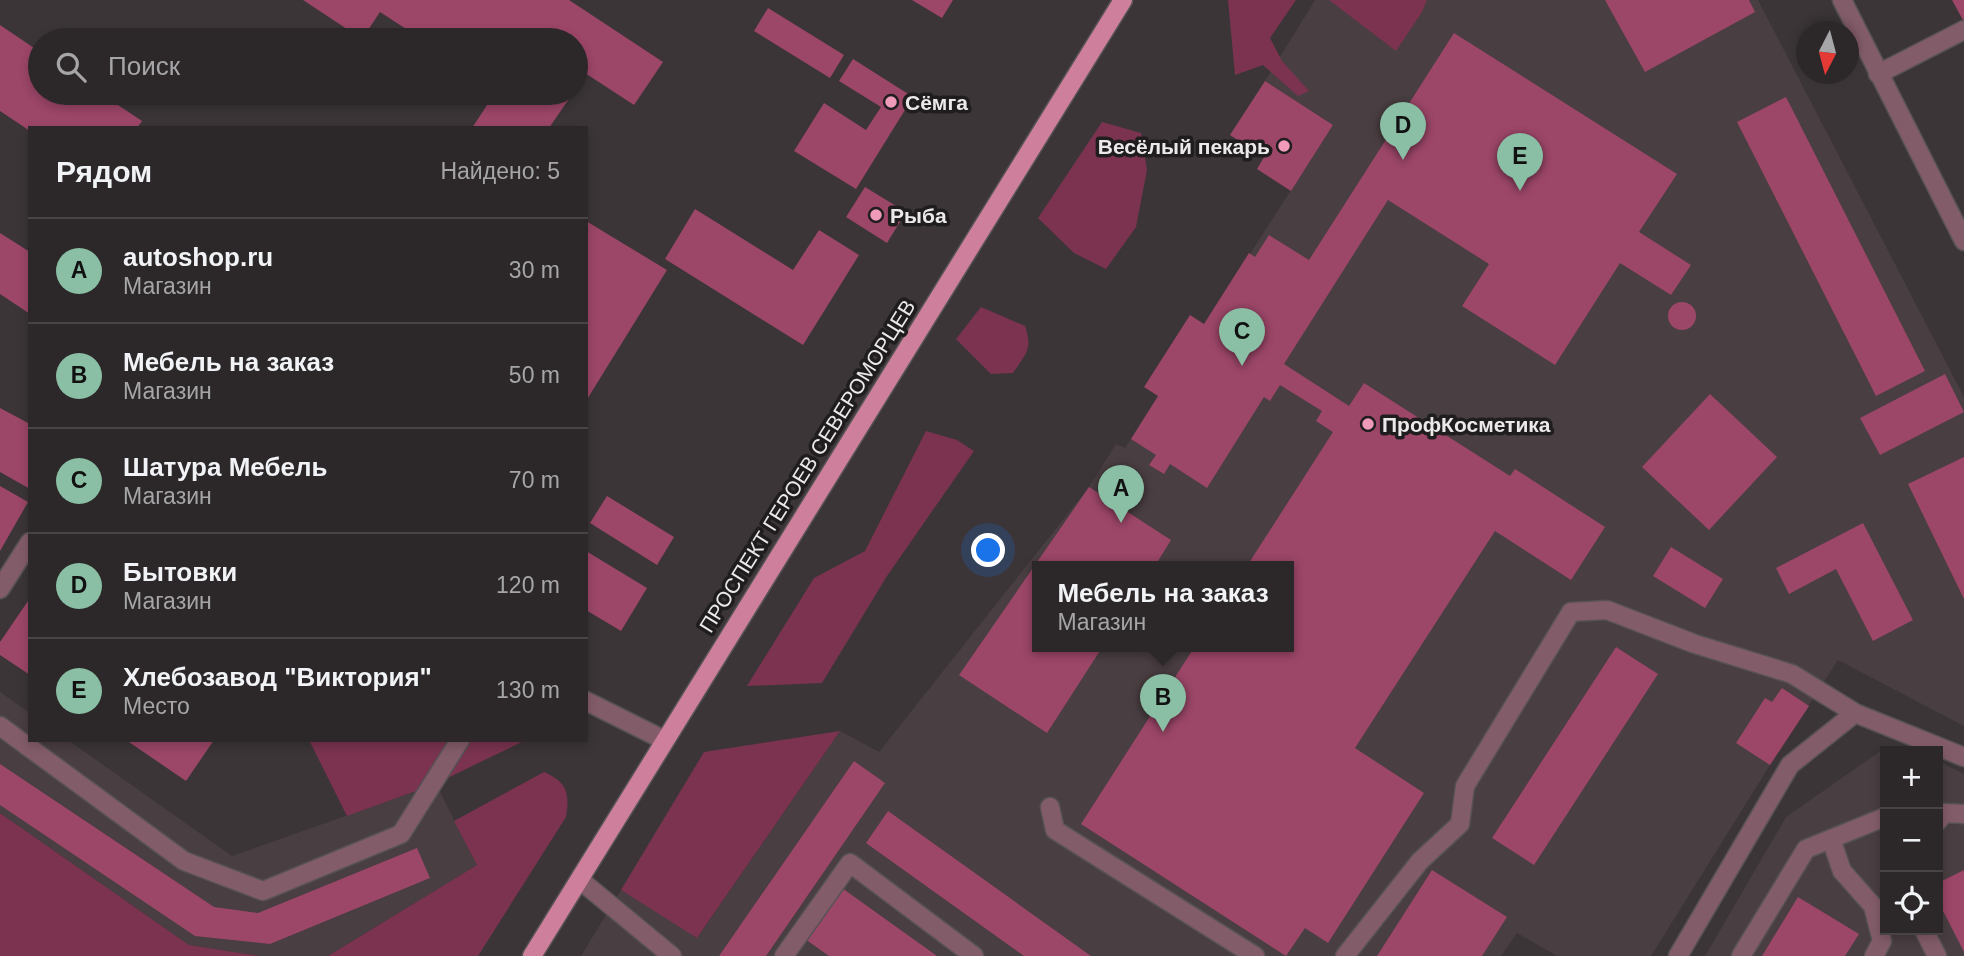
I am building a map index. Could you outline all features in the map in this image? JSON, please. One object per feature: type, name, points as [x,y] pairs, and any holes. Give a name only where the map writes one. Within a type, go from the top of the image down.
[{"type":"main road","name":"ПРОСПЕКТ ГЕРОЕВ СЕВЕРОМОРЦЕВ","points":[[532,956],[1123,0]]},
{"type":"street","points":[[1842,0],[1964,241]]},
{"type":"street","points":[[1878,74],[1964,30]]},
{"type":"street","points":[[0,589],[28,545]]},
{"type":"street","points":[[1345,956],[1420,861],[1460,824],[1465,786],[1571,612],[1607,610],[1695,644],[1792,674],[1855,713],[1964,757]]},
{"type":"street","points":[[588,702],[664,740]]},
{"type":"street","points":[[1678,956],[1790,765],[1855,713]]},
{"type":"street","points":[[0,726],[184,861],[263,891],[401,834],[459,742]]},
{"type":"street","points":[[1050,807],[1055,830],[1255,956]]},
{"type":"street","points":[[1943,815],[1964,814]]},
{"type":"street","points":[[1741,956],[1806,849],[1880,819]]},
{"type":"street","points":[[1831,839],[1842,871],[1873,906],[1882,941],[1874,956]]},
{"type":"street","points":[[784,956],[850,863],[974,956]]},
{"type":"street","points":[[580,880],[672,956]]},
{"type":"street","points":[[1926,935],[1937,956]]},
{"type":"shaded area","points":[[1228,0],[1296,0],[1270,38],[1282,61],[1309,91],[1298,96],[1263,65],[1235,75]]},
{"type":"shaded area","points":[[1315,0],[1758,0],[1796,73],[1796,84],[1802,84],[1964,397],[1964,726],[1838,660],[1651,956],[1557,956],[1517,933],[1501,956],[581,956],[621,890],[698,937],[840,731],[879,752],[1089,487],[1116,444],[1125,448],[1333,125],[1265,81]]},
{"type":"shaded area","points":[[1329,0],[1427,0],[1396,51]]},
{"type":"shaded area","points":[[1102,122],[1141,133],[1147,170],[1136,227],[1106,269],[1074,253],[1038,218]]},
{"type":"shaded area","points":[[981,307],[1025,326],[1027,351],[1013,373],[991,374],[956,339]]},
{"type":"shaded area","points":[[926,431],[957,440],[974,451],[887,576],[822,683],[747,686],[814,578],[865,551]]},
{"type":"shaded area","points":[[0,692],[28,712],[28,742],[71,742],[232,856],[436,784],[477,865],[328,956],[260,956],[189,945],[0,813]]},
{"type":"shaded area","points":[[840,731],[697,938],[621,890],[704,752]]},
{"type":"shaded area","points":[[310,742],[522,742],[435,784],[347,816]]},
{"type":"shaded area","points":[[1880,751],[1880,935],[1943,935],[1943,764],[1964,774],[1964,956],[1705,956],[1786,817]]},
{"type":"shaded area","points":[[544,772],[558,780],[565,789],[566,817],[478,956],[328,956],[477,865],[454,821]]},
{"type":"shaded area","points":[[0,813],[189,945],[260,956],[0,956]]},
{"type":"building","points":[[303,0],[569,0],[663,62],[634,105],[588,75],[588,28],[405,28],[380,12],[369,28],[345,28]]},
{"type":"building","points":[[912,0],[953,0],[942,18]]},
{"type":"building","points":[[1605,0],[1749,0],[1755,12],[1645,72]]},
{"type":"building","points":[[1952,0],[1964,0],[1964,22]]},
{"type":"building","points":[[768,8],[844,55],[830,78],[754,31]]},
{"type":"building","points":[[0,25],[28,44],[28,105],[118,105],[142,121],[138,126],[28,126],[28,130],[0,111]]},
{"type":"building","points":[[1454,33],[1677,174],[1639,232],[1691,265],[1671,295],[1620,263],[1555,365],[1462,306],[1489,264],[1388,200],[1284,364],[1349,406],[1364,383],[1510,476],[1515,469],[1605,527],[1571,580],[1495,531],[1355,748],[1424,793],[1328,943],[1305,928],[1286,956],[1081,824],[1191,652],[1294,652],[1294,561],[1250,561],[1333,432],[1316,421],[1322,411],[1280,385],[1270,401],[1264,397],[1207,488],[1170,464],[1164,474],[1149,465],[1156,455],[1131,439],[1158,396],[1144,387],[1190,315],[1204,324],[1249,253],[1255,257],[1269,235],[1309,260]]},
{"type":"building","points":[[853,59],[913,97],[856,189],[794,151],[824,103],[866,130],[881,107],[839,81]]},
{"type":"building","name":"Весёлый пекарь","points":[[1265,81],[1333,125],[1291,191],[1257,169],[1264,157],[1230,135]]},
{"type":"building","points":[[1786,97],[1925,371],[1876,396],[1737,122]]},
{"type":"building","points":[[487,105],[565,105],[550,126],[473,126]]},
{"type":"building","name":"Рыба","points":[[865,187],[906,212],[887,243],[846,217]]},
{"type":"building","points":[[695,209],[793,270],[819,230],[859,255],[803,345],[665,259]]},
{"type":"building","points":[[588,222],[667,270],[588,398]]},
{"type":"building","points":[[0,233],[28,251],[28,313],[0,294]]},
{"type":"building","points":[[1682,302],[1692,306],[1696,316],[1692,326],[1682,330],[1672,326],[1668,316],[1672,306]]},
{"type":"building","points":[[1945,374],[1964,412],[1880,455],[1860,418]]},
{"type":"building","points":[[1710,394],[1777,457],[1709,530],[1642,467]]},
{"type":"building","points":[[0,408],[28,423],[28,488],[0,472]]},
{"type":"building","points":[[1964,457],[1964,599],[1908,484]]},
{"type":"building","points":[[0,486],[28,502],[0,551]]},
{"type":"building","points":[[1089,487],[1171,540],[1158,561],[1038,561]]},
{"type":"building","points":[[607,496],[674,537],[657,565],[590,523]]},
{"type":"building","points":[[1863,523],[1913,620],[1873,641],[1836,569],[1789,594],[1776,568]]},
{"type":"building","points":[[1671,547],[1723,579],[1705,608],[1653,576]]},
{"type":"building","points":[[588,552],[647,588],[621,631],[588,611]]},
{"type":"building","points":[[1032,569],[1032,652],[1099,652],[1047,733],[959,675]]},
{"type":"building","points":[[28,601],[28,674],[0,655],[0,642]]},
{"type":"building","points":[[1616,647],[1658,674],[1534,865],[1492,838]]},
{"type":"building","points":[[1782,688],[1809,706],[1770,765],[1736,743],[1765,698],[1772,702]]},
{"type":"building","points":[[129,742],[213,742],[186,781]]},
{"type":"building","points":[[854,761],[885,783],[766,956],[719,956]]},
{"type":"building","points":[[0,764],[214,907],[258,913],[417,848],[430,878],[270,944],[195,936],[0,805]]},
{"type":"building","points":[[888,811],[1091,956],[1024,956],[866,843]]},
{"type":"building","points":[[1432,870],[1507,917],[1482,956],[1377,956]]},
{"type":"building","points":[[1964,870],[1964,952],[1943,911],[1943,880]]},
{"type":"building","points":[[842,888],[937,956],[829,956],[805,939]]},
{"type":"building","points":[[1798,897],[1859,934],[1845,956],[1762,956]]},
{"type":"place","name":"Сёмга","points":[[891,102]]},
{"type":"place","name":"Весёлый пекарь","points":[[1284,146]]},
{"type":"place","name":"Бытовки","points":[[1403,160]]},
{"type":"place","name":"Хлебозавод \"Виктория\"","points":[[1520,191]]},
{"type":"place","name":"Рыба","points":[[876,215]]},
{"type":"place","name":"Шатура Мебель","points":[[1242,366]]},
{"type":"place","name":"ПрофКосметика","points":[[1368,424]]},
{"type":"place","name":"autoshop.ru","points":[[1121,523]]},
{"type":"place","name":"Мебель на заказ","points":[[1163,732]]}]
